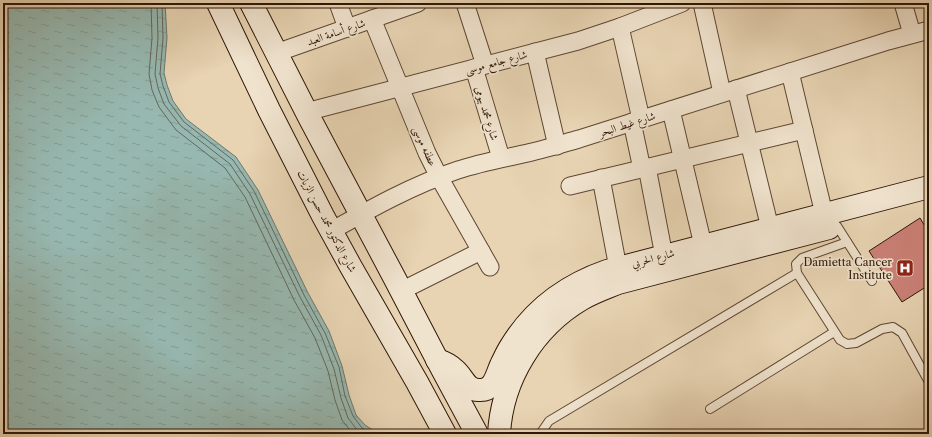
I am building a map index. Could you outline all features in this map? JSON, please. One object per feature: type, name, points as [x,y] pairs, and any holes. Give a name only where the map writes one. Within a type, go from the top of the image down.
[{"type":"street","name":"شارع الدكتور محمد حسن الزيات","points":[[218,3],[269,110],[331,231],[445,434]]},
{"type":"street","points":[[251,3],[306,112],[477,434]]},
{"type":"street","points":[[338,3],[347,28]]},
{"type":"street","name":"شارع أسامة العبد","points":[[276,53],[347,28],[379,12],[418,3]]},
{"type":"street","name":"شارع محمد بيومى","points":[[465,3],[501,158]]},
{"type":"street","points":[[702,3],[729,91],[749,143],[770,228]]},
{"type":"street","points":[[903,3],[912,34]]},
{"type":"street","name":"شارع جامع موسى","points":[[306,112],[578,40],[620,27],[677,4]]},
{"type":"street","name":"عطفه موسى","points":[[379,12],[400,88],[427,154],[490,267]]},
{"type":"street","points":[[620,27],[644,168],[664,256]]},
{"type":"street","name":"شارع غيط البحر","points":[[331,231],[400,194],[439,176],[468,166],[557,146],[729,91],[929,30]]},
{"type":"street","points":[[535,52],[557,146]]},
{"type":"street","points":[[790,72],[804,130],[836,227]]},
{"type":"street","points":[[671,110],[703,245]]},
{"type":"street","points":[[570,186],[804,130]]},
{"type":"street","points":[[601,178],[618,268]]},
{"type":"street","name":"شارع الحربي","points":[[499,434],[502,408],[517,367],[534,342],[550,323],[554,309],[566,289],[596,274],[770,228],[836,227],[929,187]]},
{"type":"street","name":"شارع الحربي","points":[[437,360],[451,366],[472,389],[488,389],[495,381],[506,355],[532,318],[581,300],[593,293],[618,283],[929,202]]},
{"type":"street","points":[[351,267],[380,250]]},
{"type":"street","points":[[401,291],[481,251]]},
{"type":"lane","points":[[872,280],[836,227],[796,264],[797,272],[840,340],[847,344],[856,343],[882,329],[893,327],[902,333],[929,382]]},
{"type":"lane","points":[[540,434],[549,421],[797,272]]},
{"type":"lane","points":[[710,409],[834,332]]},
{"type":"water","points":[[3,3],[165,3],[167,38],[164,73],[173,101],[186,119],[236,157],[258,190],[308,293],[329,331],[342,366],[349,395],[356,415],[365,425],[379,434],[3,434]]},
{"type":"building","name":"Damietta Cancer Institute","points":[[920,218],[929,233],[929,285],[902,302],[869,251]]},
{"type":"place","name":"Damietta Cancer Institute","points":[[905,268]]}]
